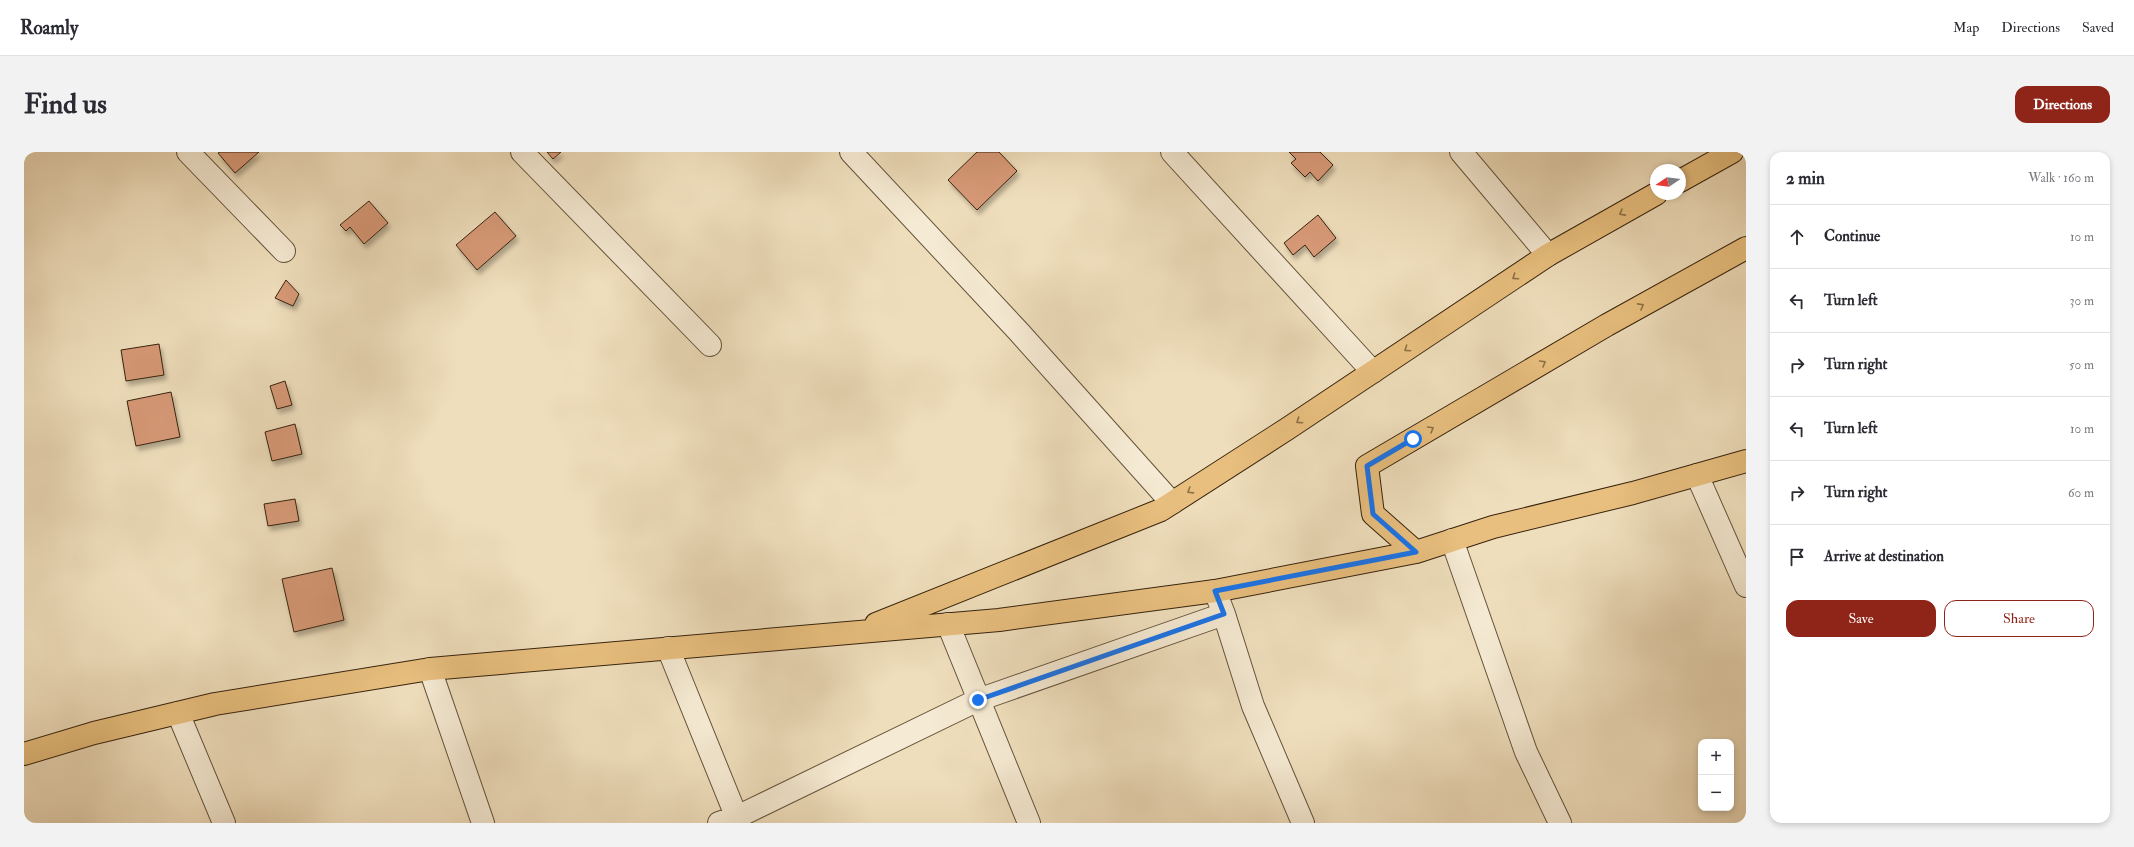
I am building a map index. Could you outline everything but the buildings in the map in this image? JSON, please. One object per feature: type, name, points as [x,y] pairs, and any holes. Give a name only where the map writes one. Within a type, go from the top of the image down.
[{"type":"main road","points":[[1686,178],[1732,152]]},
{"type":"main road","points":[[856,632],[1161,510],[1373,372],[1548,255],[1650,197]]},
{"type":"main road","points":[[1416,552],[1373,514],[1367,466],[1607,325],[1746,248]]},
{"type":"main road","points":[[24,754],[94,733],[215,704],[430,669],[999,620],[1215,591],[1416,552],[1492,527],[1746,461]]},
{"type":"street","points":[[188,152],[284,251]]},
{"type":"street","points":[[522,152],[710,345]]},
{"type":"street","points":[[851,152],[1019,332],[1172,503]]},
{"type":"street","points":[[1172,152],[1373,372]]},
{"type":"street","points":[[1461,152],[1548,255]]},
{"type":"street","points":[[1696,475],[1746,586]]},
{"type":"street","points":[[1452,540],[1526,752],[1560,823]]},
{"type":"street","points":[[1215,591],[1224,614],[1253,706],[1303,823]]},
{"type":"street","points":[[668,648],[732,821],[978,700],[1224,614]]},
{"type":"street","points":[[948,624],[1029,823]]},
{"type":"street","points":[[430,669],[483,823]]},
{"type":"street","points":[[178,713],[224,823]]},
{"type":"route","points":[[978,700],[1224,614],[1215,591],[1312,574],[1416,552],[1373,514],[1367,466],[1413,439]]}]
